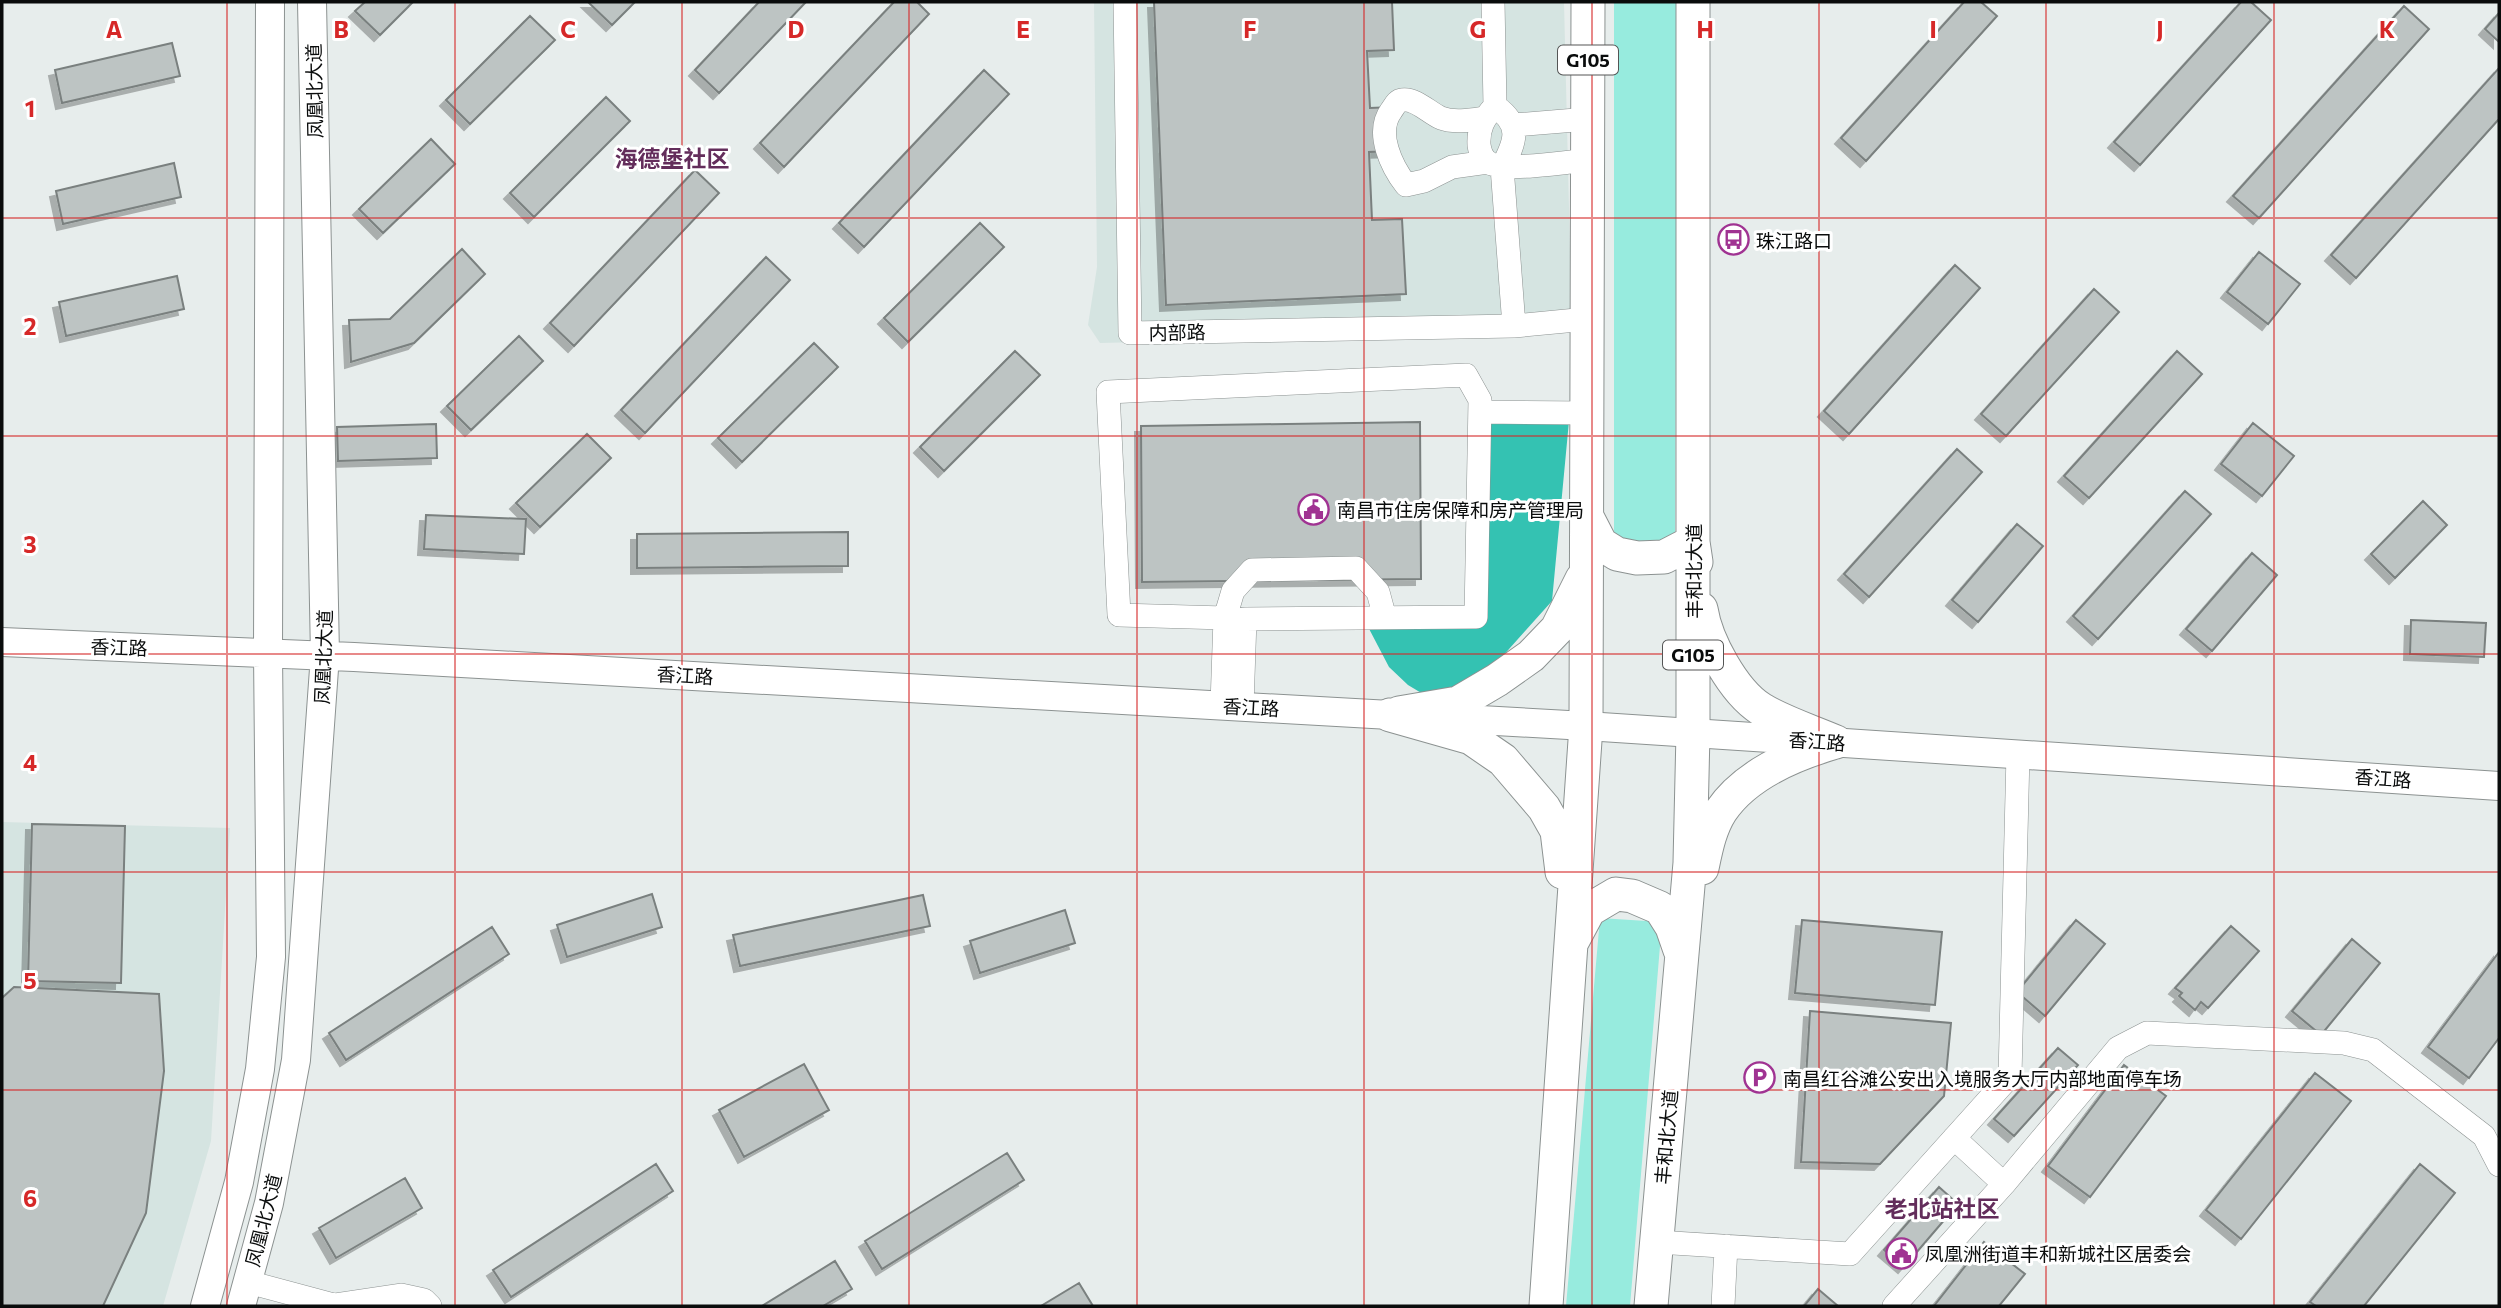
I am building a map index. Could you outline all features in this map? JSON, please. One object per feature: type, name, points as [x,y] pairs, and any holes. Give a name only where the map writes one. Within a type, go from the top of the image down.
[{"type":"highway","name":"G105","points":[[1546,1306],[1586,726],[1588,2]]},
{"type":"highway","name":"丰和北大道","points":[[1651,1306],[1690,863],[1693,733],[1693,2]]},
{"type":"highway","points":[[1586,515],[1601,544],[1617,554],[1637,558],[1664,557],[1693,542],[1703,620],[1723,664],[1737,686],[1761,709],[1836,742]]},
{"type":"highway","points":[[1390,715],[1458,703],[1531,656],[1557,629],[1586,570]]},
{"type":"highway","points":[[1390,715],[1471,738],[1503,760],[1536,798],[1556,831],[1571,944]]},
{"type":"highway","points":[[1682,956],[1710,834],[1721,811],[1746,785],[1775,766],[1803,752],[1836,742]]},
{"type":"highway","points":[[1571,944],[1588,910],[1616,894],[1632,896],[1660,908],[1672,926],[1682,956]]},
{"type":"main road","name":"凤凰北大道","points":[[205,1306],[239,1182],[262,1057],[271,957],[268,653],[270,2]]},
{"type":"main road","name":"凤凰北大道","points":[[244,1294],[269,1203],[296,1060],[325,655],[312,2]]},
{"type":"main road","name":"香江路","points":[[2,642],[325,655],[1586,726],[2499,786]]},
{"type":"street","name":"内部路","points":[[1125,2],[1130,333],[1514,326],[1587,320]]},
{"type":"street","points":[[1493,2],[1489,112],[1478,135],[1480,153],[1495,165],[1514,326]]},
{"type":"street","points":[[1495,165],[1514,145],[1514,125],[1506,113],[1489,112],[1464,121],[1443,119],[1414,102],[1403,100],[1398,101],[1388,115],[1385,132],[1392,164],[1406,185],[1424,181],[1452,167],[1495,165],[1587,160]]},
{"type":"street","points":[[1514,125],[1588,119]]},
{"type":"street","points":[[1466,375],[1480,406],[1476,617],[1385,618],[1235,619],[1119,615],[1108,392],[1466,375]]},
{"type":"street","points":[[1480,406],[1587,407]]},
{"type":"street","points":[[1232,706],[1235,619],[1233,591],[1251,569],[1356,568],[1378,592],[1385,618]]},
{"type":"street","points":[[1657,1242],[1850,1254],[2010,1076],[2018,754]]},
{"type":"street","points":[[1894,1306],[2004,1184],[2118,1048],[2147,1033],[2344,1042],[2373,1050],[2484,1136],[2499,1165]]},
{"type":"street","points":[[1954,1138],[2004,1184]]},
{"type":"street","points":[[1723,1306],[1726,1246]]},
{"type":"street","points":[[244,1294],[334,1305],[401,1295],[425,1300],[430,1306]]},
{"type":"shaded area","points":[[1094,2],[1564,2],[1572,332],[1100,343],[1088,325],[1097,267]]},
{"type":"shaded area","points":[[2,822],[230,828],[211,1141],[163,1306],[2,1306]]},
{"type":"green space","points":[[1614,2],[1677,2],[1675,543],[1614,540]]},
{"type":"green space","points":[[1480,419],[1569,421],[1552,601],[1476,686],[1438,703],[1408,685],[1389,667],[1366,623],[1481,621]]},
{"type":"green space","points":[[1600,918],[1662,922],[1630,1306],[1566,1306]]},
{"type":"building","points":[[365,2],[413,2],[380,35],[355,11]]},
{"type":"building","points":[[588,2],[635,2],[612,25]]},
{"type":"building","points":[[759,2],[806,2],[719,93],[695,70]]},
{"type":"building","points":[[894,2],[917,2],[929,14],[784,167],[760,143]]},
{"type":"building","points":[[1154,2],[1392,2],[1394,50],[1367,51],[1370,108],[1393,107],[1395,151],[1369,152],[1372,220],[1402,219],[1406,294],[1166,305]]},
{"type":"building","points":[[1964,2],[1981,2],[1997,16],[1866,161],[1841,138]]},
{"type":"building","points":[[2241,2],[2251,2],[2271,20],[2140,165],[2114,142]]},
{"type":"building","points":[[2404,6],[2429,29],[2259,218],[2233,196]]},
{"type":"building","points":[[2499,13],[2499,42],[2485,29]]},
{"type":"building","points":[[530,16],[555,40],[470,124],[446,100]]},
{"type":"building","points":[[172,43],[180,76],[62,103],[55,70]]},
{"type":"building","points":[[2499,68],[2499,119],[2356,278],[2331,255]]},
{"type":"building","points":[[984,70],[1009,94],[864,247],[839,223]]},
{"type":"building","points":[[606,97],[630,121],[534,217],[510,193]]},
{"type":"building","points":[[431,139],[455,164],[383,233],[359,209]]},
{"type":"building","points":[[174,163],[181,197],[63,224],[56,191]]},
{"type":"building","points":[[695,170],[719,193],[574,346],[550,323]]},
{"type":"building","points":[[980,223],[1004,247],[908,342],[884,318]]},
{"type":"building","points":[[462,249],[485,274],[414,343],[351,362],[349,320],[390,319]]},
{"type":"building","points":[[2259,252],[2300,284],[2268,324],[2227,292]]},
{"type":"building","points":[[766,257],[790,280],[645,433],[621,410]]},
{"type":"building","points":[[1955,265],[1980,288],[1849,434],[1824,411]]},
{"type":"building","points":[[177,276],[184,309],[66,336],[59,302]]},
{"type":"building","points":[[2094,289],[2119,312],[2006,436],[1981,414]]},
{"type":"building","points":[[519,336],[543,361],[471,430],[447,406]]},
{"type":"building","points":[[814,343],[838,367],[742,462],[718,438]]},
{"type":"building","points":[[1015,351],[1040,375],[944,471],[920,447]]},
{"type":"building","points":[[2177,351],[2202,374],[2089,498],[2064,476]]},
{"type":"building","points":[[1420,422],[1421,579],[1142,582],[1141,426]]},
{"type":"building","points":[[2253,423],[2294,456],[2262,496],[2221,464]]},
{"type":"building","points":[[436,424],[437,458],[338,461],[337,427]]},
{"type":"building","points":[[587,434],[611,458],[540,527],[516,503]]},
{"type":"building","points":[[1957,449],[1982,472],[1869,597],[1844,574]]},
{"type":"building","points":[[2185,491],[2211,514],[2098,639],[2073,616]]},
{"type":"building","points":[[2423,501],[2447,525],[2395,578],[2371,554]]},
{"type":"building","points":[[426,515],[526,519],[524,554],[424,549]]},
{"type":"building","points":[[2017,524],[2043,546],[1978,622],[1952,600]]},
{"type":"building","points":[[848,532],[848,566],[637,568],[637,534]]},
{"type":"building","points":[[2252,553],[2277,575],[2212,651],[2186,629]]},
{"type":"building","points":[[2411,620],[2486,623],[2484,657],[2410,654]]},
{"type":"building","points":[[32,824],[125,826],[121,983],[28,981]]},
{"type":"building","points":[[652,894],[662,927],[567,957],[557,925]]},
{"type":"building","points":[[923,895],[930,926],[740,966],[733,935]]},
{"type":"building","points":[[1065,910],[1075,943],[980,973],[970,941]]},
{"type":"building","points":[[1802,920],[1942,932],[1935,1005],[1795,993]]},
{"type":"building","points":[[2076,920],[2105,944],[2045,1016],[2017,992]]},
{"type":"building","points":[[2231,926],[2259,951],[2208,1008],[2201,1002],[2195,1010],[2179,996],[2182,993],[2175,988]]},
{"type":"building","points":[[492,927],[509,954],[346,1060],[329,1033]]},
{"type":"building","points":[[2352,939],[2380,963],[2321,1035],[2292,1011]]},
{"type":"building","points":[[2499,952],[2499,1038],[2469,1078],[2428,1047]]},
{"type":"building","points":[[14,987],[159,994],[164,1071],[146,1213],[103,1306],[2,1306],[2,998]]},
{"type":"building","points":[[1810,1011],[1951,1023],[1944,1096],[1880,1164],[1801,1162]]},
{"type":"building","points":[[2058,1048],[2078,1065],[2014,1136],[1994,1119]]},
{"type":"building","points":[[804,1064],[829,1110],[744,1157],[719,1110]]},
{"type":"building","points":[[2124,1065],[2166,1096],[2090,1197],[2048,1166]]},
{"type":"building","points":[[2315,1073],[2351,1101],[2241,1239],[2206,1210]]},
{"type":"building","points":[[1007,1153],[1024,1180],[882,1269],[865,1241]]},
{"type":"building","points":[[656,1164],[673,1191],[511,1297],[493,1270]]},
{"type":"building","points":[[2420,1164],[2455,1193],[2364,1306],[2316,1306],[2310,1302]]},
{"type":"building","points":[[405,1178],[422,1208],[336,1258],[319,1228]]},
{"type":"building","points":[[1939,1187],[1958,1204],[1904,1267],[1884,1250]]},
{"type":"building","points":[[1984,1242],[2025,1274],[1999,1306],[1934,1306]]},
{"type":"building","points":[[835,1261],[852,1289],[823,1306],[762,1306]]},
{"type":"building","points":[[1079,1283],[1093,1306],[1041,1306]]},
{"type":"building","points":[[1818,1289],[1838,1306],[1804,1306]]},
{"type":"place","name":"珠江路口","points":[[1733,240]]},
{"type":"place","name":"南昌市住房保障和房产管理局","points":[[1314,509]]},
{"type":"place","name":"南昌红谷滩公安出入境服务大厅内部地面停车场","points":[[1760,1078]]},
{"type":"place","name":"凤凰洲街道丰和新城社区居委会","points":[[1902,1253]]},
{"type":"district","name":"海德堡社区","points":[[672,158]]},
{"type":"district","name":"老北站社区","points":[[1942,1208]]}]
